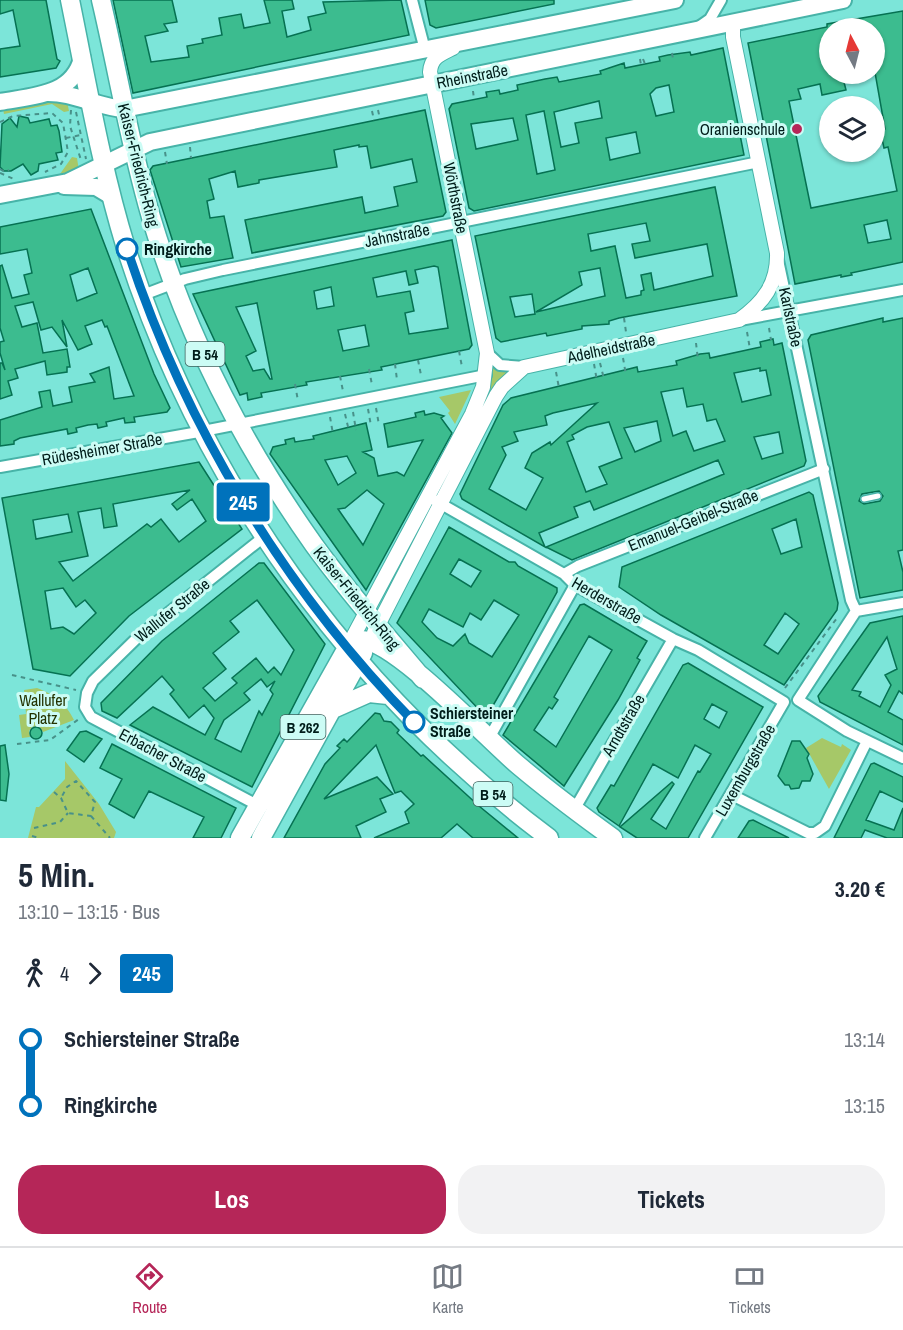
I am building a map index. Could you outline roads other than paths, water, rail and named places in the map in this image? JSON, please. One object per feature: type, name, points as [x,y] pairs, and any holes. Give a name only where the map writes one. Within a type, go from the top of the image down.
[{"type":"main road","name":"Kaiser-Friedrich-Ring","points":[[70,0],[82,58],[97,109],[111,195],[143,295],[161,342],[203,431],[265,536],[352,655],[388,695],[461,767],[549,838]]},
{"type":"main road","name":"Kaiser-Friedrich-Ring","points":[[101,0],[132,149],[151,217],[174,283],[237,424],[276,490],[384,648],[423,679],[488,740],[574,810],[613,838]]},
{"type":"main road","name":"Rheinstraße","points":[[46,93],[67,94],[97,109],[124,109],[675,0]]},
{"type":"main road","name":"Rheinstraße","points":[[54,186],[150,142],[843,0]]},
{"type":"main road","points":[[0,102],[46,93],[68,82],[77,71],[82,58]]},
{"type":"main road","points":[[0,195],[54,186],[96,187],[111,195]]},
{"type":"main road","name":"B 262","points":[[240,838],[371,626]]},
{"type":"main road","name":"B 262","points":[[261,838],[333,709],[352,655]]},
{"type":"main road","points":[[333,709],[369,693],[388,695]]},
{"type":"street","points":[[412,0],[425,50]]},
{"type":"street","points":[[680,33],[699,27],[710,19],[721,0]]},
{"type":"street","name":"Karlstraße","points":[[733,22],[733,37],[777,253],[824,469],[835,505],[851,600],[856,611]]},
{"type":"street","name":"Wörthstraße","points":[[467,42],[434,59],[430,70],[487,353],[486,375]]},
{"type":"street","name":"Jahnstraße","points":[[143,295],[174,283],[460,222],[759,162]]},
{"type":"street","name":"Adelheidstraße","points":[[739,320],[758,305],[769,290],[777,268],[777,253]]},
{"type":"street","name":"Adelheidstraße","points":[[487,353],[500,365],[524,367],[739,320],[903,290]]},
{"type":"street","points":[[371,626],[436,501],[496,396],[502,387],[524,367]]},
{"type":"street","points":[[203,431],[486,375]]},
{"type":"street","points":[[436,501],[486,375]]},
{"type":"street","name":"Rüdesheimer Straße","points":[[0,467],[203,431]]},
{"type":"street","name":"Emanuel-Geibel-Straße","points":[[564,574],[578,566],[824,469]]},
{"type":"street","name":"Herderstraße","points":[[436,501],[564,574],[575,585],[672,639],[698,650],[784,702]]},
{"type":"street","name":"Wallufer Straße","points":[[82,692],[136,638],[265,536]]},
{"type":"street","points":[[488,740],[575,585]]},
{"type":"street","points":[[903,603],[856,611],[798,700],[867,741],[903,758]]},
{"type":"street","name":"B 262","points":[[352,655],[371,626]]},
{"type":"street","name":"Arndtstraße","points":[[574,810],[672,639]]},
{"type":"street","name":"Erbacher Straße","points":[[82,692],[85,706],[91,717],[259,806]]},
{"type":"street","name":"Luxemburgstraße","points":[[705,838],[784,702]]},
{"type":"street","points":[[732,795],[808,832],[815,833],[825,826],[867,741]]},
{"type":"lane","points":[[864,499],[878,496]]},
{"type":"place","name":"Oranienschule","points":[[797,129]]},
{"type":"place","name":"Ringkirche","points":[[127,249]]},
{"type":"place","name":"Schiersteiner Straße","points":[[414,722]]},
{"type":"park label","name":"Wallufer Platz","points":[[43,709]]}]
